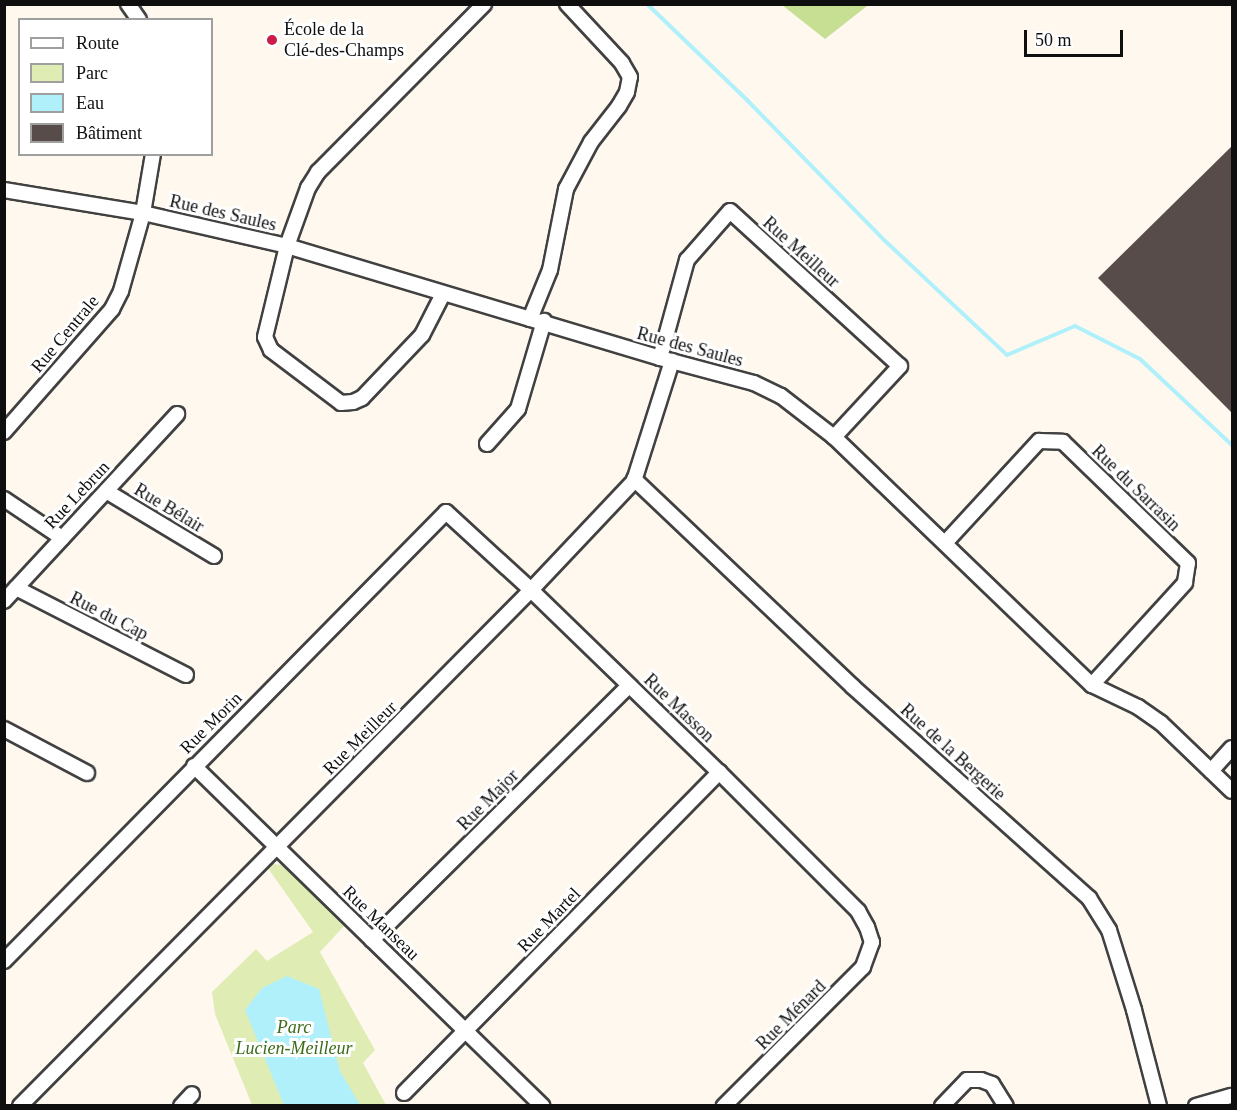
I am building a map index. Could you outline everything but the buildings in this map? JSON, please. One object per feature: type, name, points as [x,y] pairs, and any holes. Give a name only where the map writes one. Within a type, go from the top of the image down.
[{"type":"street","points":[[128,4],[138,18]]},
{"type":"street","points":[[443,294],[422,335],[362,398],[353,402],[341,402],[271,350],[265,337],[287,246],[308,188],[318,172],[483,4]]},
{"type":"street","points":[[487,444],[518,409],[540,321],[566,189],[591,142],[620,106],[627,92],[630,77],[622,63],[567,4]]},
{"type":"street","name":"Rue Centrale","points":[[4,432],[10,418],[112,309],[121,291],[143,213],[153,156]]},
{"type":"street","name":"Rue des Saules","points":[[4,190],[143,213],[287,246],[666,360],[754,383],[781,396],[834,437],[1092,685],[1138,707],[1161,723],[1233,791]]},
{"type":"street","name":"Rue Meilleur","points":[[20,1106],[531,590],[634,479],[666,360],[687,260],[730,211],[900,366],[834,437]]},
{"type":"street","name":"Rue Lebrun","points":[[4,601],[177,414]]},
{"type":"street","name":"Rue du Sarrasin","points":[[945,543],[1039,441],[1063,442],[1188,563],[1185,583],[1092,685]]},
{"type":"street","name":"Rue de la Bergerie","points":[[634,479],[853,687],[1089,898],[1109,930],[1134,1010],[1159,1106]]},
{"type":"street","name":"Rue Bélair","points":[[106,491],[214,556]]},
{"type":"street","points":[[4,499],[62,538]]},
{"type":"street","name":"Rue Masson","points":[[446,512],[531,590],[719,772],[858,911],[872,942]]},
{"type":"street","name":"Rue Morin","points":[[4,961],[446,512]]},
{"type":"street","name":"Rue du Cap","points":[[16,588],[186,675]]},
{"type":"street","name":"Rue Major","points":[[372,940],[629,686]]},
{"type":"street","points":[[4,729],[87,773]]},
{"type":"street","points":[[1211,771],[1233,748]]},
{"type":"street","name":"Rue Manseau","points":[[194,766],[542,1106]]},
{"type":"street","name":"Rue Martel","points":[[404,1093],[719,772]]},
{"type":"street","name":"Rue Ménard","points":[[724,1106],[863,967],[872,942]]},
{"type":"street","points":[[942,1106],[967,1080],[981,1080],[992,1084],[1005,1106]]},
{"type":"street","points":[[181,1106],[192,1094]]},
{"type":"street","points":[[1196,1106],[1233,1096]]},
{"type":"green space","points":[[782,5],[866,5],[825,39]]},
{"type":"green space","name":"Parc Lucien-Meilleur","points":[[272,864],[283,865],[345,925],[320,952],[375,1050],[363,1063],[386,1105],[252,1105],[215,1014],[212,992],[256,949],[267,961],[313,932],[267,867]]},
{"type":"water","points":[[287,976],[319,989],[340,1071],[360,1105],[284,1105],[245,1010],[262,988]]},
{"type":"waterway","points":[[647,4],[747,100],[883,239],[1007,355],[1075,326],[1140,359],[1232,445]]},
{"type":"place","name":"École de la Clé-des-Champs","points":[[272,40]]}]
